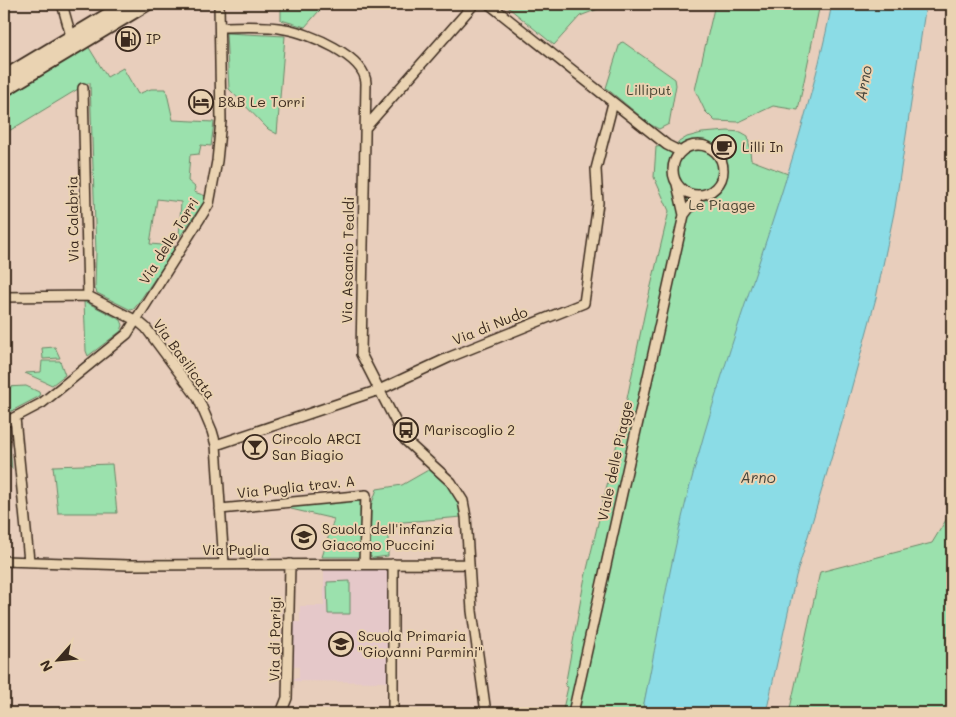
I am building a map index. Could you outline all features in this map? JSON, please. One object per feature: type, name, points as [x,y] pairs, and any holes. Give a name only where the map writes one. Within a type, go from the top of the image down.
[{"type":"main road","points":[[4,77],[126,4]]},
{"type":"main road","points":[[4,90],[147,4]]},
{"type":"street","points":[[62,4],[71,36]]},
{"type":"street","name":"Via delle Torri","points":[[4,423],[42,403],[127,334],[210,200],[221,121],[219,4]]},
{"type":"street","points":[[366,127],[474,4]]},
{"type":"street","points":[[489,4],[613,103],[668,145],[681,152]]},
{"type":"street","name":"Via Ascanio Tealdi","points":[[220,27],[285,29],[350,56],[362,68],[366,78],[360,351],[405,440],[451,482],[461,498],[466,517],[472,611],[486,713]]},
{"type":"street","name":"Via Calabria","points":[[83,88],[88,296]]},
{"type":"street","name":"Via di Nudo","points":[[216,445],[379,390],[450,357],[584,303],[598,203],[596,169],[613,103]]},
{"type":"street","points":[[692,146],[705,146],[713,150],[721,160],[723,173],[720,183],[713,191],[699,195],[687,193],[677,184],[673,168],[681,152],[692,146]]},
{"type":"street","name":"Viale delle Piagge","points":[[677,184],[684,215]]},
{"type":"street","name":"Viale delle Piagge","points":[[573,713],[684,215],[699,195]]},
{"type":"street","points":[[4,297],[88,296],[136,320]]},
{"type":"street","name":"Via Basilicata","points":[[136,320],[151,334],[198,398],[212,431],[216,445],[224,564]]},
{"type":"street","points":[[15,418],[29,561]]},
{"type":"street","name":"Via Puglia trav. A","points":[[220,509],[366,495],[364,564]]},
{"type":"street","name":"Via Puglia","points":[[4,561],[128,565],[469,564]]},
{"type":"street","name":"Via di Parigi","points":[[281,713],[287,698],[290,564]]},
{"type":"street","points":[[393,564],[393,713]]},
{"type":"shaded area","name":"Scuola Primaria \"Giovanni Parmini\"","points":[[324,569],[389,570],[390,682],[293,681],[293,678],[299,678],[299,667],[293,666],[294,622],[300,622],[300,606],[324,606]]},
{"type":"green space","points":[[281,4],[325,4],[305,27],[281,20]]},
{"type":"green space","points":[[504,4],[598,4],[598,9],[580,16],[554,45]]},
{"type":"green space","points":[[715,4],[820,4],[798,110],[773,106],[739,122],[715,121],[705,111],[695,90]]},
{"type":"green space","points":[[226,33],[285,36],[277,134],[268,129],[229,89]]},
{"type":"green space","name":"Lilliput","points":[[623,42],[675,79],[676,85],[669,124],[659,129],[651,125],[606,88],[620,43]]},
{"type":"green space","points":[[88,46],[107,77],[123,68],[138,94],[151,89],[166,89],[173,120],[214,122],[211,146],[201,145],[199,154],[190,155],[188,181],[195,187],[194,192],[206,196],[204,202],[179,238],[181,202],[157,199],[150,244],[174,246],[174,251],[134,309],[131,310],[97,293],[95,288],[96,252],[90,83],[81,84],[78,89],[4,134],[4,97]]},
{"type":"green space","name":"Le Piagge","points":[[741,132],[748,136],[751,160],[788,174],[696,463],[642,713],[562,713],[568,687],[565,686],[584,582],[669,211],[654,177],[656,147],[674,145],[687,137],[702,133]]},
{"type":"green space","points":[[84,301],[121,320],[123,325],[121,331],[88,356],[86,351]]},
{"type":"green space","points":[[55,347],[60,358],[43,359],[42,348]]},
{"type":"green space","points":[[42,361],[60,361],[65,375],[52,385],[25,373],[41,372]]},
{"type":"green space","points":[[26,386],[39,392],[40,396],[4,415],[4,387]]},
{"type":"green space","points":[[8,427],[12,469],[4,461],[4,429]]},
{"type":"green space","points":[[112,464],[117,513],[58,513],[53,466]]},
{"type":"green space","points":[[430,469],[451,490],[458,502],[462,517],[392,523],[388,527],[388,556],[373,558],[370,556],[371,506],[377,489],[402,485]]},
{"type":"green space","points":[[360,500],[361,557],[322,557],[334,519],[291,509],[291,506]]},
{"type":"green space","points":[[952,510],[952,713],[789,713],[820,572],[932,543]]},
{"type":"green space","points":[[350,581],[350,614],[328,614],[327,582]]},
{"type":"water","name":"Arno","points":[[832,4],[926,4],[895,208],[876,298],[843,419],[796,576],[766,713],[642,713],[673,556],[696,463],[804,120]]},
{"type":"place","name":"IP","points":[[128,39]]},
{"type":"place","name":"B&B Le Torri","points":[[201,102]]},
{"type":"place","name":"Lilli In","points":[[724,147]]},
{"type":"place","name":"Mariscoglio 2","points":[[406,430]]},
{"type":"place","name":"Circolo ARCI San Biagio","points":[[255,447]]},
{"type":"place","name":"Scuola dell'infanzia Giacomo Puccini","points":[[304,537]]},
{"type":"place","name":"Scuola Primaria \"Giovanni Parmini\"","points":[[341,644]]}]
